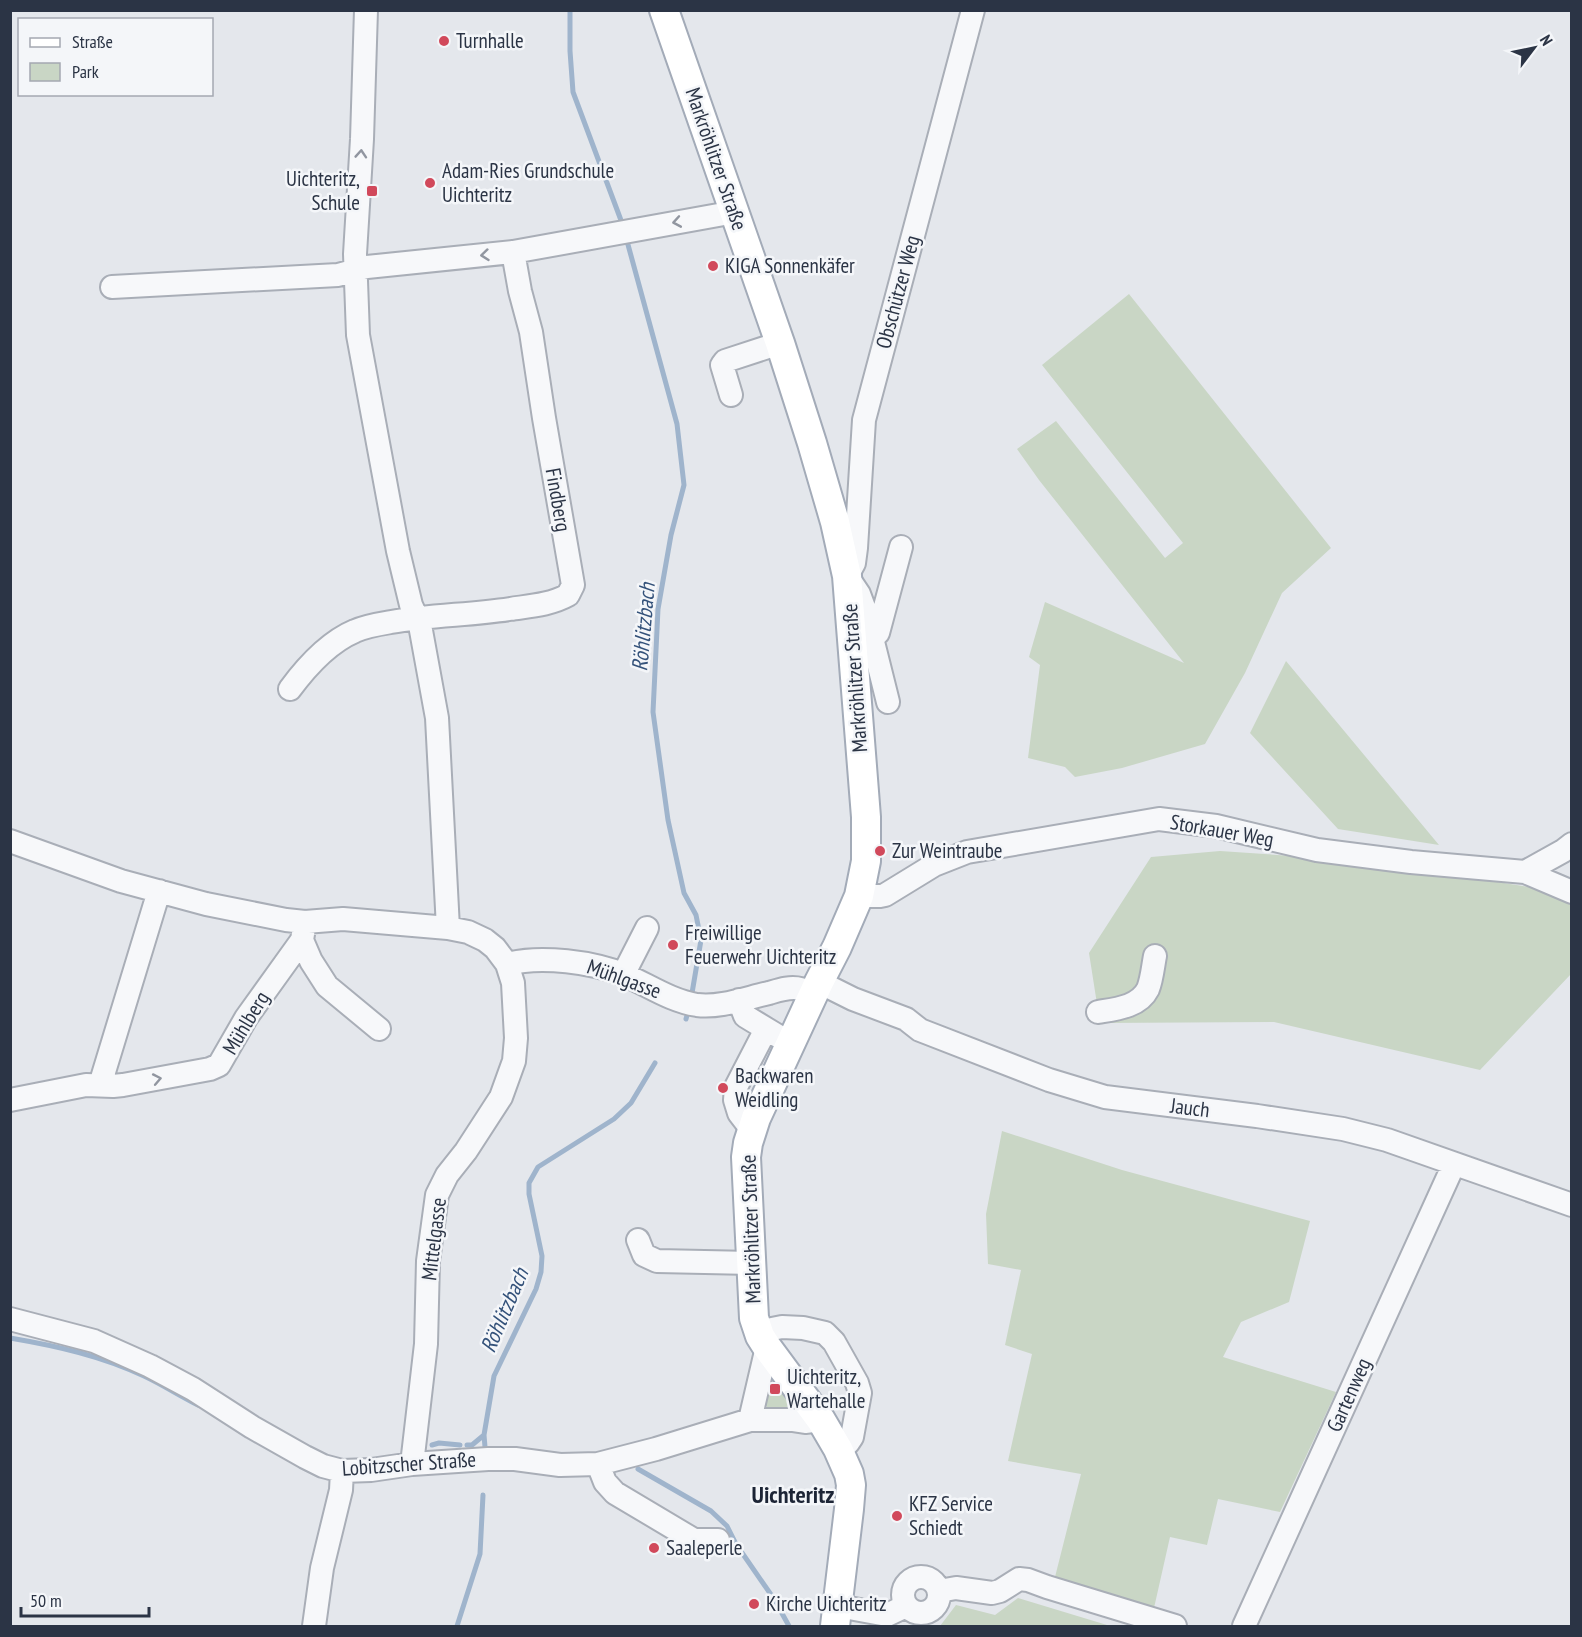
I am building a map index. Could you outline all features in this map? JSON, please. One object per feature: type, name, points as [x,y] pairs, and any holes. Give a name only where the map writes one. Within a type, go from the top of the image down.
[{"type":"main road","name":"Markröhlitzer Straße","points":[[664,10],[780,343],[836,522],[847,576],[866,817],[866,861],[859,896],[756,1118],[746,1157],[753,1318],[764,1342]]},
{"type":"main road","points":[[764,1342],[821,1420],[849,1474],[851,1485],[836,1616]]},
{"type":"street","points":[[366,10],[362,139],[354,262],[358,336],[398,551],[411,604],[420,625],[437,718],[448,928]]},
{"type":"street","name":"Obschützer Weg","points":[[847,576],[854,563],[856,548],[864,420],[973,10]]},
{"type":"street","points":[[354,262],[367,267],[513,252],[735,212]]},
{"type":"street","name":"Findberg","points":[[290,689],[304,670],[321,654],[352,632],[372,625],[551,603],[568,596],[573,585],[531,332],[513,252]]},
{"type":"street","points":[[112,287],[338,274],[354,262]]},
{"type":"street","points":[[731,395],[722,365],[724,361],[780,343]]},
{"type":"street","points":[[872,637],[878,633],[901,547]]},
{"type":"street","points":[[847,576],[859,594],[888,702]]},
{"type":"street","name":"Storkauer Weg","points":[[859,896],[880,897],[885,895],[934,865],[967,852],[1159,819],[1216,826],[1317,850],[1411,862],[1525,872],[1572,892]]},
{"type":"street","points":[[10,841],[121,881],[206,904],[285,920],[303,931],[315,968],[327,986],[379,1029]]},
{"type":"street","points":[[1525,872],[1572,844]]},
{"type":"street","points":[[100,1085],[159,891]]},
{"type":"street","points":[[303,931],[343,919],[448,928],[468,932],[485,940],[500,953],[507,964]]},
{"type":"street","points":[[623,975],[647,928]]},
{"type":"street","name":"Mühlberg","points":[[10,1100],[86,1085],[123,1085],[219,1065],[246,1018],[303,931]]},
{"type":"street","points":[[1098,1012],[1120,1009],[1138,1001],[1148,989],[1155,956]]},
{"type":"street","name":"Mühlgasse","points":[[507,964],[521,960],[597,965],[691,1004],[716,1005],[789,988],[816,988]]},
{"type":"street","name":"Mittelgasse","points":[[412,1464],[426,1344],[428,1261],[437,1195],[447,1175],[473,1142],[501,1097],[514,1061],[516,1038],[513,983],[507,964]]},
{"type":"street","name":"Jauch","points":[[816,988],[854,999],[906,1019],[920,1030],[1049,1080],[1105,1097],[1343,1129],[1387,1140],[1572,1205]]},
{"type":"street","points":[[739,1000],[745,1016],[790,1043]]},
{"type":"street","points":[[752,1130],[739,1113],[735,1100],[736,1087],[766,1029]]},
{"type":"street","name":"Gartenweg","points":[[1244,1626],[1454,1164]]},
{"type":"street","points":[[638,1240],[644,1255],[657,1261],[752,1263]]},
{"type":"street","name":"Lobitzscher Straße","points":[[10,1319],[94,1341],[150,1366],[193,1389],[252,1427],[305,1457],[332,1470],[342,1472],[412,1464],[515,1459],[560,1465],[598,1464],[750,1420],[806,1422],[821,1420]]},
{"type":"street","points":[[750,1420],[764,1342],[772,1329],[803,1328],[825,1333],[834,1342],[857,1383],[860,1393],[852,1437],[848,1443],[838,1449]]},
{"type":"street","points":[[598,1464],[605,1482],[615,1492],[694,1539],[718,1540]]},
{"type":"street","points":[[314,1626],[322,1568],[341,1490],[342,1472]]},
{"type":"street","points":[[836,1616],[887,1615],[906,1606],[916,1613],[928,1612],[937,1605],[939,1591],[956,1588],[993,1593],[1019,1579],[1175,1626]]},
{"type":"green space","points":[[1129,294],[1331,548],[1282,593],[1245,673],[1205,744],[1122,768],[1075,777],[1065,767],[1028,758],[1040,665],[1029,657],[1045,602],[1184,663],[1017,449],[1056,421],[1165,558],[1183,543],[1042,365]]},
{"type":"green space","points":[[1286,661],[1439,845],[1338,829],[1250,733]]},
{"type":"green space","points":[[1220,851],[1364,861],[1542,889],[1571,901],[1571,974],[1480,1070],[1274,1022],[1100,1023],[1089,953],[1151,857]]},
{"type":"green space","points":[[1002,1131],[1122,1170],[1310,1221],[1289,1302],[1241,1322],[1223,1357],[1336,1392],[1280,1512],[1218,1499],[1207,1545],[1170,1537],[1154,1608],[1054,1581],[1081,1474],[1008,1461],[1032,1354],[1005,1345],[1021,1270],[988,1264],[986,1214]]},
{"type":"green space","points":[[774,1383],[782,1384],[796,1408],[791,1412],[769,1410],[765,1404],[767,1387]]},
{"type":"green space","points":[[1018,1598],[1107,1625],[940,1626],[956,1605],[995,1615]]},
{"type":"waterway","name":"Röhlitzbach","points":[[570,10],[573,92],[622,223]]},
{"type":"waterway","name":"Röhlitzbach","points":[[627,241],[677,424],[684,485],[671,535],[658,609],[653,712],[668,820],[684,893],[696,915],[701,940],[691,999]]},
{"type":"waterway","name":"Röhlitzbach","points":[[686,1019],[689,1008]]},
{"type":"waterway","name":"Röhlitzbach","points":[[485,1447],[484,1435],[494,1376],[536,1289],[541,1272],[542,1256],[529,1194],[529,1183],[538,1167],[614,1119],[631,1103],[655,1063]]},
{"type":"waterway","points":[[10,1338],[96,1357],[144,1376],[198,1405]]},
{"type":"waterway","points":[[467,1445],[472,1445],[484,1435]]},
{"type":"waterway","points":[[432,1445],[439,1443],[460,1445]]},
{"type":"waterway","points":[[638,1469],[711,1511],[727,1526],[736,1544],[774,1599],[789,1626]]},
{"type":"waterway","name":"Röhlitzbach","points":[[457,1626],[480,1554],[483,1495]]},
{"type":"place","name":"Turnhalle","points":[[444,41]]},
{"type":"place","name":"Adam-Ries Grundschule Uichteritz","points":[[430,183]]},
{"type":"place","name":"Uichteritz, Schule","points":[[372,191]]},
{"type":"place","name":"KIGA Sonnenkäfer","points":[[713,266]]},
{"type":"place","name":"Zur Weintraube","points":[[880,851]]},
{"type":"place","name":"Freiwillige Feuerwehr Uichteritz","points":[[673,945]]},
{"type":"place","name":"Backwaren Weidling","points":[[723,1088]]},
{"type":"place","name":"Uichteritz, Wartehalle","points":[[775,1389]]},
{"type":"place","name":"KFZ Service Schiedt","points":[[897,1516]]},
{"type":"place","name":"Saaleperle","points":[[654,1548]]},
{"type":"place","name":"Kirche Uichteritz","points":[[754,1604]]},
{"type":"district","name":"Uichteritz","points":[[793,1495]]}]
